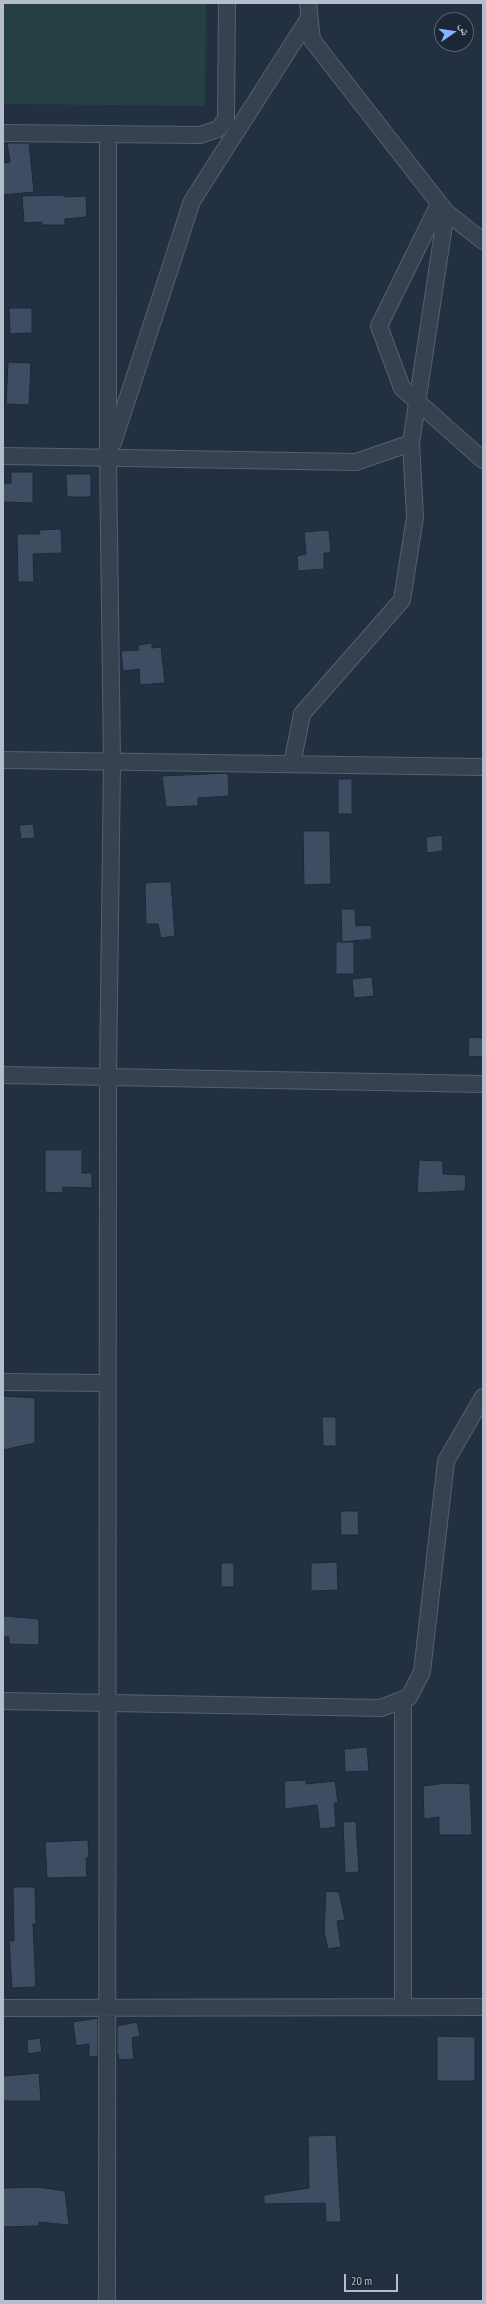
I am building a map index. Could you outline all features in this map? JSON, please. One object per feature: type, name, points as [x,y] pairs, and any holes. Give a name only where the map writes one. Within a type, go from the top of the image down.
[{"type":"street","points":[[3,133],[206,134],[223,125],[226,119],[227,3]]},
{"type":"street","points":[[108,458],[192,201],[309,10]]},
{"type":"street","points":[[309,10],[312,40],[443,208],[483,241]]},
{"type":"street","points":[[107,2301],[107,1383],[108,1077],[112,762],[108,458],[108,134]]},
{"type":"street","points":[[292,764],[302,714],[402,600],[415,517],[411,443],[443,208]]},
{"type":"street","points":[[443,208],[379,326],[402,388],[483,460]]},
{"type":"street","points":[[3,456],[356,462],[411,443]]},
{"type":"street","points":[[3,760],[483,767]]},
{"type":"street","points":[[3,1076],[483,1084]]},
{"type":"street","points":[[3,1382],[107,1383]]},
{"type":"street","points":[[3,1701],[381,1708],[409,1697],[422,1672],[446,1461],[483,1397]]},
{"type":"street","points":[[403,1699],[403,2007]]},
{"type":"street","points":[[3,2008],[483,2007]]},
{"type":"green space","points":[[3,3],[206,3],[205,106],[3,104]]},
{"type":"building","points":[[7,143],[29,143],[34,192],[3,195],[3,163],[10,162]]},
{"type":"building","points":[[64,195],[64,197],[86,196],[87,217],[65,219],[65,225],[42,225],[42,222],[24,223],[22,196]]},
{"type":"building","points":[[9,308],[32,308],[32,333],[10,334]]},
{"type":"building","points":[[8,362],[31,363],[29,405],[6,404]]},
{"type":"building","points":[[11,472],[33,472],[33,503],[3,502],[3,484],[11,483]]},
{"type":"building","points":[[66,474],[91,474],[91,497],[67,497]]},
{"type":"building","points":[[61,529],[62,553],[33,554],[34,582],[18,582],[17,534],[40,534],[39,530]]},
{"type":"building","points":[[329,530],[331,553],[324,553],[324,569],[298,571],[297,556],[306,554],[304,532]]},
{"type":"building","points":[[152,643],[152,648],[161,647],[165,683],[140,685],[139,669],[123,671],[121,651],[139,650],[138,645]]},
{"type":"building","points":[[228,773],[229,796],[198,798],[198,806],[166,807],[162,776]]},
{"type":"building","points":[[338,779],[352,779],[352,814],[338,814]]},
{"type":"building","points":[[33,824],[35,838],[21,839],[19,825]]},
{"type":"building","points":[[303,831],[330,831],[331,884],[304,885]]},
{"type":"building","points":[[442,835],[443,851],[427,853],[426,837]]},
{"type":"building","points":[[171,882],[175,936],[161,938],[158,924],[146,924],[145,883]]},
{"type":"building","points":[[341,909],[355,909],[356,926],[371,925],[372,939],[342,942]]},
{"type":"building","points":[[336,942],[354,942],[354,974],[336,974]]},
{"type":"building","points":[[372,977],[374,996],[354,998],[352,979]]},
{"type":"building","points":[[469,1037],[483,1038],[483,1057],[468,1056]]},
{"type":"building","points":[[45,1150],[82,1150],[82,1173],[92,1173],[92,1188],[63,1187],[63,1193],[45,1192]]},
{"type":"building","points":[[419,1160],[443,1161],[443,1174],[466,1175],[465,1191],[417,1193]]},
{"type":"building","points":[[3,1396],[35,1398],[35,1443],[3,1450]]},
{"type":"building","points":[[322,1417],[336,1417],[336,1446],[323,1446]]},
{"type":"building","points":[[340,1511],[358,1511],[359,1535],[341,1535]]},
{"type":"building","points":[[337,1562],[338,1590],[311,1591],[311,1563]]},
{"type":"building","points":[[221,1563],[234,1563],[234,1587],[221,1587]]},
{"type":"building","points":[[3,1616],[39,1619],[39,1645],[9,1644],[9,1637],[3,1637]]},
{"type":"building","points":[[367,1747],[369,1771],[345,1772],[344,1749]]},
{"type":"building","points":[[306,1780],[306,1784],[335,1781],[338,1803],[334,1803],[336,1827],[320,1829],[317,1805],[285,1809],[284,1781]]},
{"type":"building","points":[[447,1783],[470,1784],[472,1835],[439,1835],[439,1817],[424,1819],[423,1786]]},
{"type":"building","points":[[356,1821],[359,1872],[345,1873],[343,1822]]},
{"type":"building","points":[[88,1840],[89,1857],[86,1858],[87,1877],[47,1878],[45,1842]]},
{"type":"building","points":[[13,1887],[35,1887],[36,1924],[33,1924],[36,1987],[12,1988],[9,1941],[14,1941]]},
{"type":"building","points":[[326,1891],[339,1892],[345,1920],[337,1921],[341,1947],[328,1949],[324,1932]]},
{"type":"building","points":[[98,2018],[98,2056],[89,2057],[89,2044],[76,2046],[73,2022]]},
{"type":"building","points":[[137,2022],[140,2036],[132,2038],[134,2059],[119,2060],[117,2054],[117,2026]]},
{"type":"building","points":[[437,2036],[475,2037],[475,2081],[437,2081]]},
{"type":"building","points":[[40,2038],[42,2052],[28,2054],[27,2040]]},
{"type":"building","points":[[39,2073],[41,2101],[3,2101],[3,2076]]},
{"type":"building","points":[[336,2135],[341,2222],[326,2222],[325,2203],[264,2204],[264,2195],[309,2188],[308,2136]]},
{"type":"building","points":[[38,2187],[65,2191],[69,2225],[39,2222],[39,2226],[3,2227],[3,2188]]}]
